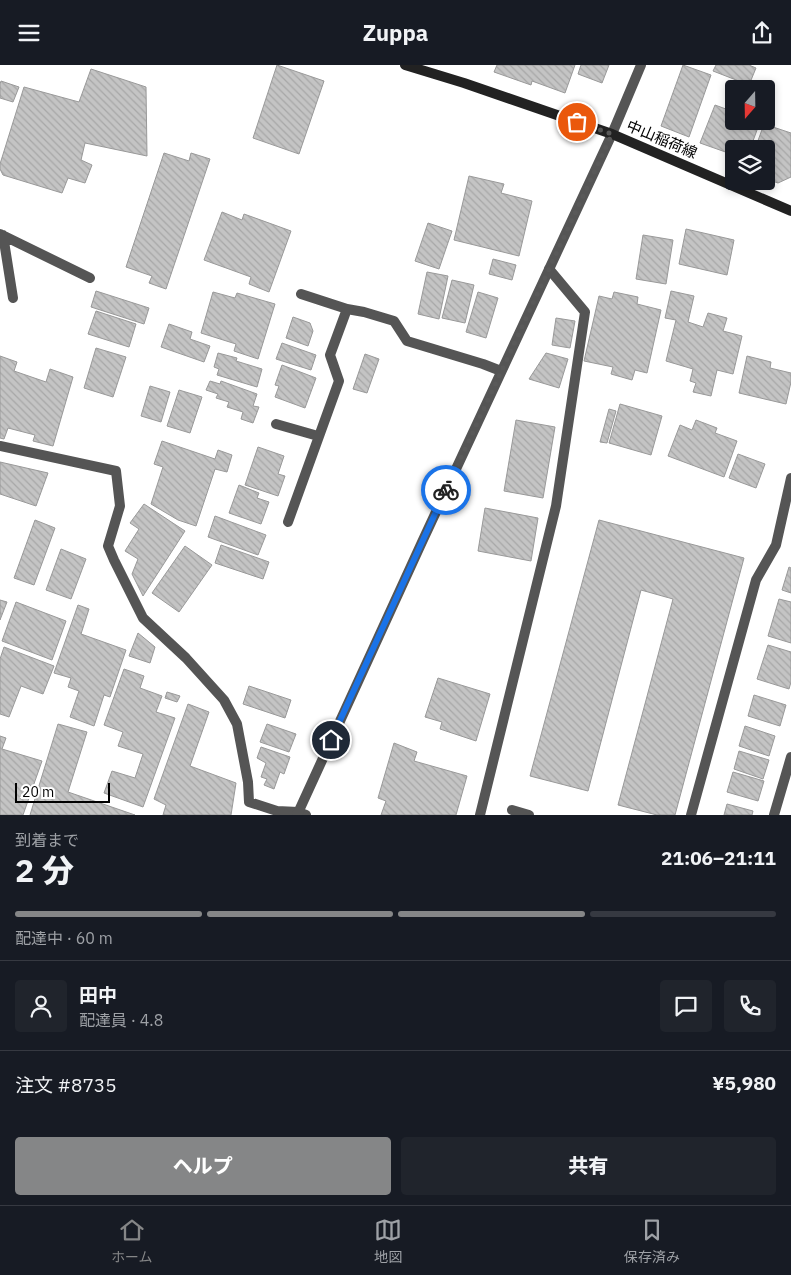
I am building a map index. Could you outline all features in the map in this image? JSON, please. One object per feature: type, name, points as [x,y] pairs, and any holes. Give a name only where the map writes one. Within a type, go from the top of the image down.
[{"type":"main road","name":"中山稲荷線","points":[[405,65],[464,83],[612,134],[791,211]]},
{"type":"street","points":[[0,446],[116,471],[120,506],[108,546],[143,619],[186,658],[224,700],[237,723],[248,782],[249,802],[276,811],[300,814],[501,371],[612,134],[641,65]]},
{"type":"street","points":[[1,235],[90,278]]},
{"type":"street","points":[[1,235],[12,298]]},
{"type":"street","points":[[480,815],[556,506],[585,312],[549,269]]},
{"type":"street","points":[[301,294],[347,309],[394,321],[407,341],[501,371]]},
{"type":"street","points":[[288,522],[338,381],[330,355],[347,309]]},
{"type":"street","points":[[276,424],[318,436]]},
{"type":"street","points":[[692,815],[756,579],[776,545],[791,478]]},
{"type":"street","points":[[774,815],[791,757]]},
{"type":"street","points":[[512,810],[529,815]]},
{"type":"building","points":[[277,65],[324,81],[299,154],[253,138]]},
{"type":"building","points":[[497,65],[575,65],[565,93],[532,81],[531,85],[494,72]]},
{"type":"building","points":[[581,65],[609,65],[602,83],[578,74]]},
{"type":"building","points":[[683,65],[711,75],[689,137],[661,126]]},
{"type":"building","points":[[716,65],[749,65],[756,68],[751,80],[736,80],[713,71]]},
{"type":"building","points":[[91,69],[146,87],[147,156],[85,143],[81,160],[92,165],[85,183],[68,178],[62,193],[3,175],[0,164],[24,87],[79,102]]},
{"type":"building","points":[[1,81],[19,87],[13,102],[0,98]]},
{"type":"building","points":[[715,105],[725,109],[725,130],[757,130],[753,140],[725,140],[725,152],[700,143]]},
{"type":"building","points":[[775,128],[791,133],[791,177],[778,183],[775,182],[775,140],[758,140],[762,130],[775,130]]},
{"type":"building","points":[[164,153],[189,161],[191,153],[210,159],[166,289],[149,283],[152,276],[126,267]]},
{"type":"building","points":[[469,176],[504,184],[501,193],[532,201],[519,256],[454,240]]},
{"type":"building","points":[[222,212],[242,220],[244,214],[291,231],[269,292],[249,284],[251,277],[204,260]]},
{"type":"building","points":[[428,223],[452,231],[439,269],[415,261]]},
{"type":"building","points":[[686,229],[734,240],[727,275],[679,264]]},
{"type":"building","points":[[643,235],[673,240],[666,284],[636,279]]},
{"type":"building","points":[[493,259],[516,265],[512,280],[489,274]]},
{"type":"building","points":[[427,272],[448,276],[439,319],[418,314]]},
{"type":"building","points":[[452,280],[474,285],[465,323],[442,318]]},
{"type":"building","points":[[96,291],[149,308],[144,324],[91,307]]},
{"type":"building","points":[[671,291],[694,296],[688,322],[703,327],[708,313],[727,318],[723,331],[742,336],[733,374],[717,370],[711,396],[693,392],[696,383],[690,381],[693,369],[666,361],[676,320],[665,318]]},
{"type":"building","points":[[213,292],[235,298],[237,293],[275,304],[258,359],[234,351],[236,344],[201,333]]},
{"type":"building","points":[[478,292],[498,298],[486,338],[466,332]]},
{"type":"building","points":[[614,292],[638,297],[637,304],[661,310],[647,373],[635,370],[632,380],[611,374],[613,367],[584,361],[599,296],[612,299]]},
{"type":"building","points":[[96,311],[136,324],[129,347],[88,334]]},
{"type":"building","points":[[293,317],[310,323],[313,331],[308,346],[286,338]]},
{"type":"building","points":[[556,318],[575,321],[570,348],[552,345]]},
{"type":"building","points":[[169,324],[192,332],[190,339],[210,346],[204,362],[161,347]]},
{"type":"building","points":[[282,343],[316,355],[311,370],[276,359]]},
{"type":"building","points":[[96,348],[126,357],[113,397],[84,388]]},
{"type":"building","points":[[218,353],[237,358],[236,361],[262,369],[257,387],[217,375],[219,369],[214,367]]},
{"type":"building","points":[[546,353],[568,359],[559,388],[529,379]]},
{"type":"building","points":[[365,354],[379,359],[367,393],[353,389]]},
{"type":"building","points":[[0,356],[17,362],[14,371],[46,382],[50,369],[73,377],[53,446],[33,441],[35,435],[8,428],[4,439],[0,438]]},
{"type":"building","points":[[747,356],[771,362],[770,368],[791,373],[786,404],[739,393]]},
{"type":"building","points":[[282,365],[316,378],[305,408],[275,397],[279,386],[275,385]]},
{"type":"building","points":[[210,381],[220,384],[221,381],[257,394],[253,406],[259,407],[253,423],[241,419],[243,412],[227,407],[229,402],[216,398],[218,394],[206,390]]},
{"type":"building","points":[[150,386],[170,392],[161,422],[141,416]]},
{"type":"building","points":[[179,390],[202,397],[190,433],[167,426]]},
{"type":"building","points":[[620,404],[662,416],[651,455],[609,443]]},
{"type":"building","points":[[609,409],[616,411],[607,443],[600,442]]},
{"type":"building","points":[[516,420],[555,427],[543,498],[504,491]]},
{"type":"building","points":[[696,420],[717,428],[715,433],[737,441],[724,477],[668,456],[680,425],[692,430]]},
{"type":"building","points":[[162,441],[215,459],[218,450],[232,455],[227,472],[215,469],[196,526],[178,520],[151,504],[163,467],[154,464]]},
{"type":"building","points":[[258,447],[284,456],[278,474],[285,476],[278,496],[245,485]]},
{"type":"building","points":[[738,454],[765,464],[756,488],[729,478]]},
{"type":"building","points":[[0,462],[48,473],[36,506],[0,494]]},
{"type":"building","points":[[239,485],[259,493],[257,498],[269,502],[261,524],[229,513]]},
{"type":"building","points":[[144,504],[185,531],[143,596],[132,574],[138,559],[125,551],[139,529],[130,523]]},
{"type":"building","points":[[485,508],[538,518],[531,561],[478,551]]},
{"type":"building","points":[[215,516],[266,535],[258,555],[208,537]]},
{"type":"building","points":[[35,520],[55,528],[34,585],[14,578]]},
{"type":"building","points":[[599,520],[744,558],[675,815],[657,815],[618,805],[673,599],[641,590],[588,791],[530,776]]},
{"type":"building","points":[[221,545],[269,562],[263,579],[215,563]]},
{"type":"building","points":[[185,546],[212,565],[179,612],[152,593]]},
{"type":"building","points":[[61,549],[86,559],[71,599],[46,590]]},
{"type":"building","points":[[789,567],[791,568],[791,593],[782,590]]},
{"type":"building","points":[[779,599],[791,602],[791,643],[768,636]]},
{"type":"building","points":[[0,600],[7,602],[0,620]]},
{"type":"building","points":[[16,602],[66,621],[52,660],[2,641]]},
{"type":"building","points":[[78,605],[89,609],[81,634],[126,650],[110,697],[104,695],[94,726],[70,717],[79,691],[68,687],[71,678],[54,673]]},
{"type":"building","points":[[138,633],[155,647],[150,663],[129,656]]},
{"type":"building","points":[[768,645],[791,652],[791,682],[789,689],[757,679]]},
{"type":"building","points":[[4,647],[54,666],[43,694],[21,686],[9,717],[0,714],[0,659]]},
{"type":"building","points":[[124,669],[144,676],[140,688],[162,696],[156,712],[175,718],[143,807],[104,793],[112,771],[135,778],[143,754],[118,746],[123,732],[104,725]]},
{"type":"building","points":[[438,678],[490,694],[476,741],[440,729],[442,722],[425,717]]},
{"type":"building","points":[[249,686],[291,700],[285,718],[243,704]]},
{"type":"building","points":[[167,692],[180,696],[177,702],[165,698]]},
{"type":"building","points":[[754,695],[786,705],[780,726],[748,716]]},
{"type":"building","points":[[188,704],[209,712],[190,766],[236,783],[231,815],[163,815],[166,805],[154,799]]},
{"type":"building","points":[[58,724],[87,732],[68,792],[135,815],[30,815]]},
{"type":"building","points":[[267,724],[296,734],[289,752],[260,742]]},
{"type":"building","points":[[745,726],[775,736],[769,756],[739,746]]},
{"type":"building","points":[[0,736],[6,738],[2,749],[42,761],[23,815],[0,815]]},
{"type":"building","points":[[394,743],[417,752],[414,761],[467,776],[456,815],[381,815],[386,801],[378,798]]},
{"type":"building","points":[[261,747],[290,757],[284,774],[280,772],[274,789],[264,785],[267,779],[261,777],[266,763],[257,758]]},
{"type":"building","points":[[739,751],[769,760],[763,779],[734,769]]},
{"type":"building","points":[[733,772],[764,781],[758,801],[727,792]]},
{"type":"building","points":[[727,804],[753,811],[752,815],[724,815]]},
{"type":"way so far","points":[[446,490],[612,134],[577,122]]},
{"type":"route","points":[[331,740],[446,490]]}]
